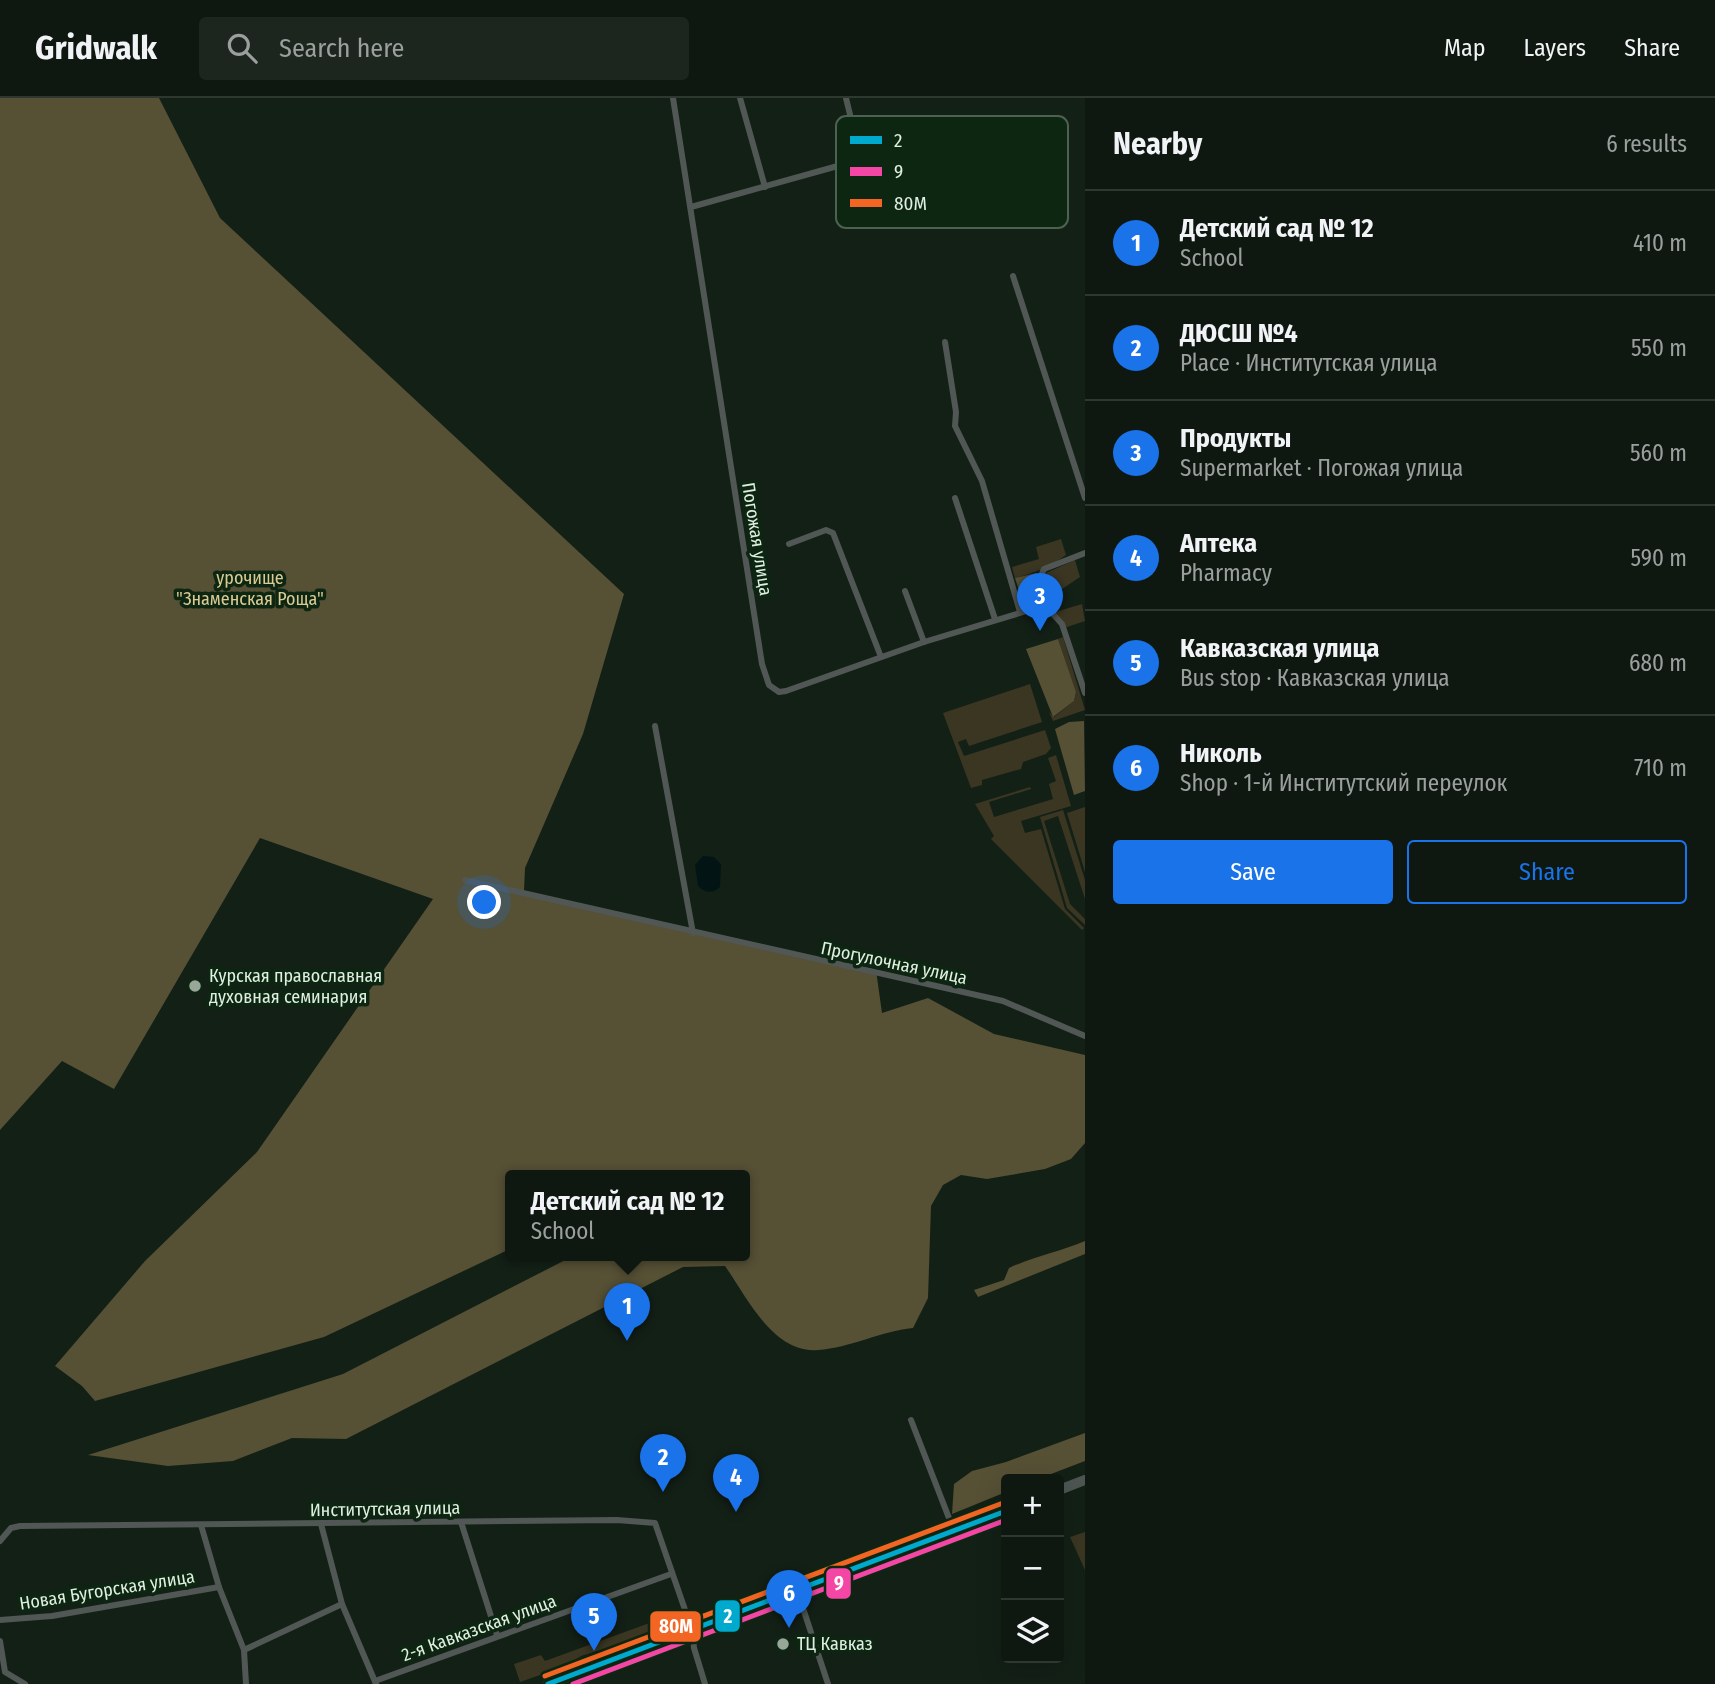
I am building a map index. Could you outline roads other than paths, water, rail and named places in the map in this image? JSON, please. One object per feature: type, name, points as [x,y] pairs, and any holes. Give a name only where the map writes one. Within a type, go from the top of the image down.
[{"type":"main road","points":[[1064,1488],[1085,1480]]},
{"type":"main road","points":[[548,1684],[1001,1513]]},
{"type":"street","name":"Погожая улица","points":[[673,98],[762,664],[769,685],[779,692],[786,691],[924,642],[1033,609],[1054,615],[1069,638],[1085,693]]},
{"type":"street","points":[[740,98],[765,187]]},
{"type":"street","points":[[846,98],[850,116]]},
{"type":"street","points":[[691,207],[836,165]]},
{"type":"street","points":[[1013,276],[1085,498]]},
{"type":"street","points":[[945,342],[956,412],[955,426],[982,481],[1020,612]]},
{"type":"street","points":[[955,498],[995,620]]},
{"type":"street","points":[[789,544],[826,530],[833,533],[881,657]]},
{"type":"street","points":[[1033,609],[1040,597],[1039,579],[1044,569],[1085,553]]},
{"type":"street","points":[[905,591],[924,642]]},
{"type":"street","points":[[655,726],[693,933]]},
{"type":"street","name":"Прогулочная улица","points":[[465,880],[1003,1002],[1085,1036]]},
{"type":"street","points":[[911,1420],[954,1531]]},
{"type":"street","name":"Институтская улица","points":[[1,1538],[11,1528],[20,1527],[617,1520],[655,1523],[692,1630],[694,1648],[705,1684]]},
{"type":"street","points":[[461,1522],[497,1635]]},
{"type":"street","points":[[321,1524],[342,1604],[375,1683]]},
{"type":"street","points":[[201,1525],[219,1587],[244,1650],[246,1684]]},
{"type":"street","name":"2-я Кавказская улица","points":[[375,1683],[497,1635],[671,1574]]},
{"type":"street","name":"Новая Бугорская улица","points":[[0,1620],[52,1616],[219,1587]]},
{"type":"street","points":[[797,1590],[828,1684]]},
{"type":"street","points":[[244,1650],[342,1604]]},
{"type":"street","points":[[0,1641],[5,1672],[24,1684]]},
{"type":"place","name":"Продукты","points":[[1040,631]]},
{"type":"place","name":"Курская православная духовная семинария","points":[[195,986]]},
{"type":"place","name":"Детский сад № 12","points":[[627,1341]]},
{"type":"place","name":"ДЮСШ №4","points":[[663,1492]]},
{"type":"place","name":"Аптека","points":[[736,1512]]},
{"type":"place","name":"Николь","points":[[789,1628]]},
{"type":"place","name":"ТЦ Кавказ","points":[[783,1644]]},
{"type":"place","name":"Кавказская улица","points":[[594,1651]]},
{"type":"park label","name":"урочище \"Знаменская Роща\"","points":[[250,588]]}]
